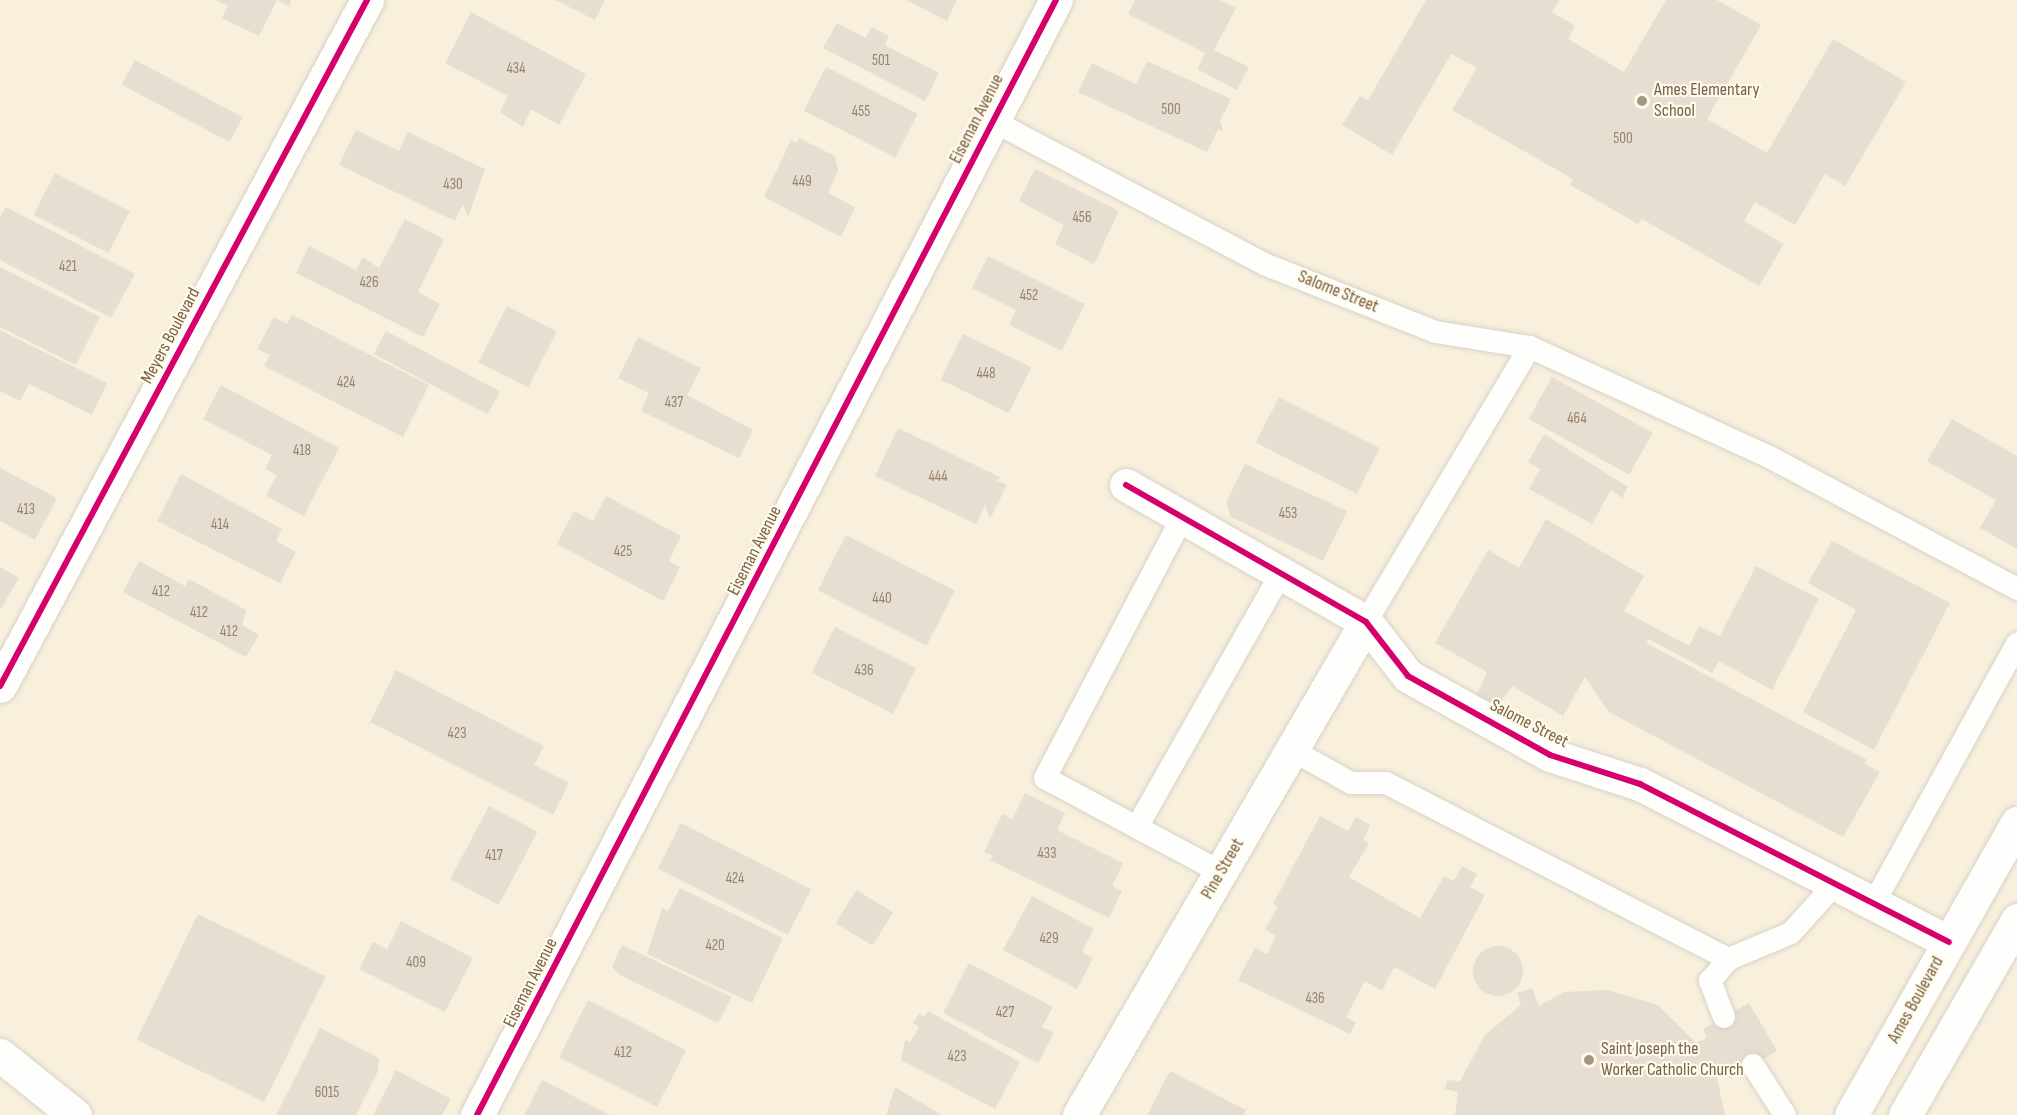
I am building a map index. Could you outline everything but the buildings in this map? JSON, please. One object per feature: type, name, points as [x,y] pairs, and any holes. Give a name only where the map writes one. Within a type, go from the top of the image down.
[{"type":"street","name":"Meyers Boulevard","points":[[0,686],[367,0]]},
{"type":"street","name":"Eiseman Avenue","points":[[477,1115],[1056,0]]},
{"type":"street","name":"Salome Street","points":[[1126,485],[1366,622],[1408,676],[1550,755],[1640,784],[1875,901],[1949,942]]},
{"type":"street","name":"Pine Street","points":[[1079,1115],[1366,622]]},
{"type":"street","name":"Ames Boulevard","points":[[1851,1115],[2017,823]]},
{"type":"street","points":[[1905,1115],[2017,920]]},
{"type":"street","points":[[0,1055],[75,1115]]},
{"type":"lane","name":"Salome Street","points":[[993,122],[1264,264],[1436,332],[1530,347],[1771,458],[2017,589]]},
{"type":"lane","points":[[1366,622],[1530,347]]},
{"type":"lane","points":[[1182,518],[1045,778],[1221,873]]},
{"type":"lane","points":[[1137,827],[1281,573]]},
{"type":"lane","points":[[1875,901],[2017,644]]},
{"type":"lane","points":[[1292,750],[1351,783],[1386,783],[1729,959]]},
{"type":"lane","points":[[1724,1017],[1710,981],[1729,959],[1791,933],[1837,882]]},
{"type":"lane","points":[[1753,1065],[1785,1115]]},
{"type":"shaded area","points":[[0,0],[2017,0],[2017,1115],[0,1115]]},
{"type":"cycle path","points":[[0,686],[367,0]]},
{"type":"cycle path","points":[[477,1115],[1056,0]]},
{"type":"cycle path","points":[[1126,485],[1366,622],[1408,676],[1550,755],[1640,784],[1949,942]]},
{"type":"place","name":"Ames Elementary School","points":[[1642,101]]},
{"type":"place","name":"Saint Joseph the Worker Catholic Church","points":[[1589,1060]]}]
